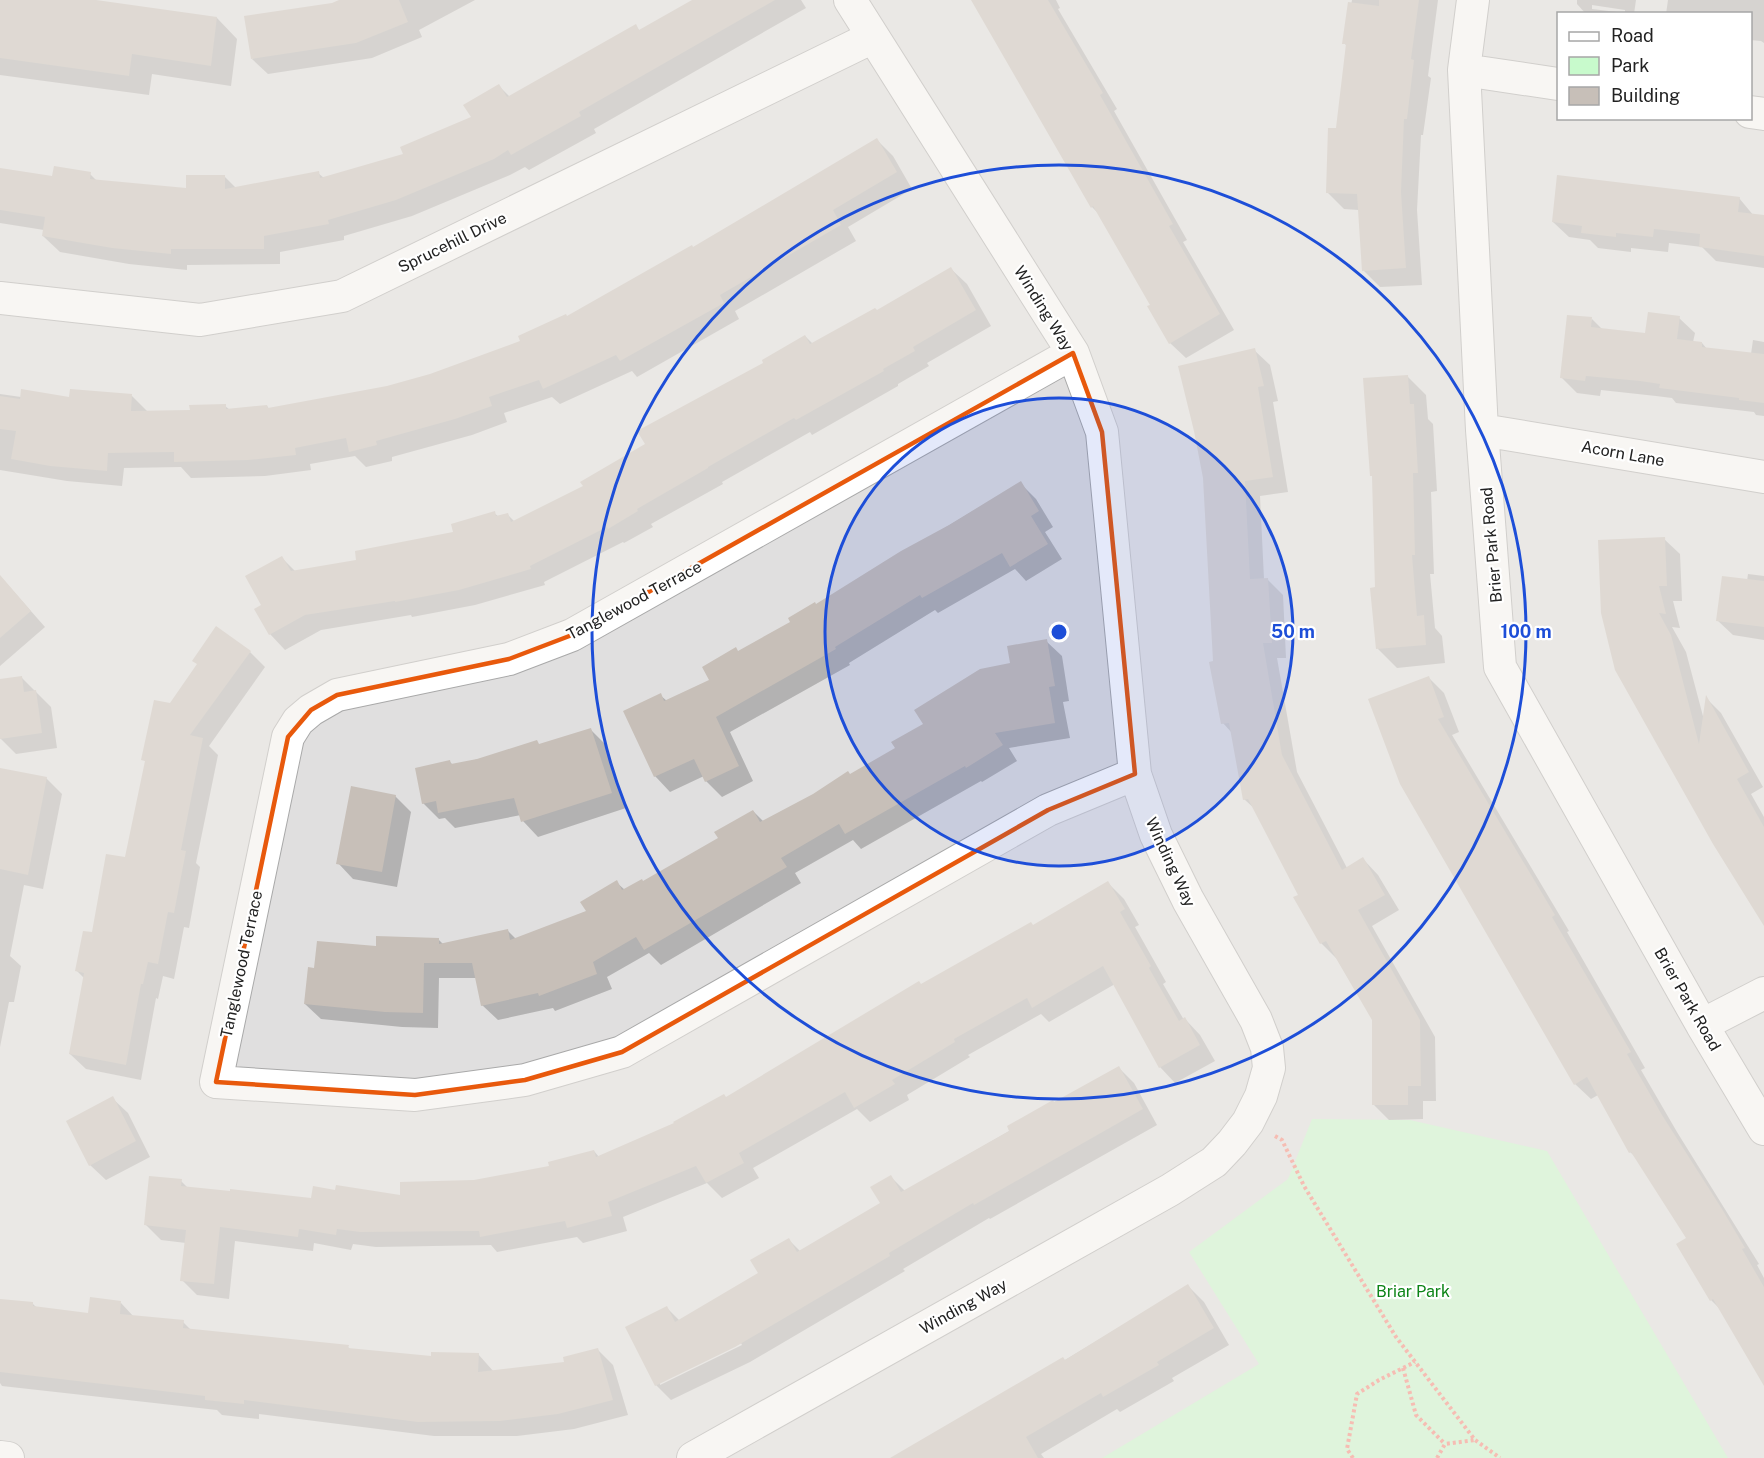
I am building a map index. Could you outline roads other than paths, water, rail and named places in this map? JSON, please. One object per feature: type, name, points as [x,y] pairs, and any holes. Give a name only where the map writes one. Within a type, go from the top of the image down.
[{"type":"street","name":"Winding Way","points":[[693,1458],[1170,1190],[1214,1162],[1248,1122],[1261,1096],[1269,1068],[1267,1047],[1256,1020],[1188,900],[1156,835],[1135,774],[1102,432],[1073,353],[850,0]]},
{"type":"street","name":"Brier Park Road","points":[[1473,0],[1464,70],[1482,430],[1500,667],[1701,1024],[1764,1129]]},
{"type":"street","name":"Sprucehill Drive","points":[[0,298],[200,320],[342,296],[873,37]]},
{"type":"street","points":[[1464,70],[1557,84]]},
{"type":"street","name":"Tanglewood Terrace","points":[[1073,353],[572,635],[509,659],[337,695],[311,710],[298,721],[288,737],[216,1082],[415,1095],[525,1080],[622,1052],[1048,810],[1135,774]]},
{"type":"street","name":"Acorn Lane","points":[[1482,430],[1764,477]]},
{"type":"street","points":[[1701,1024],[1764,993]]},
{"type":"street","points":[[0,1457],[8,1458]]},
{"type":"park label","name":"Briar Park","points":[[1413,1291]]}]
